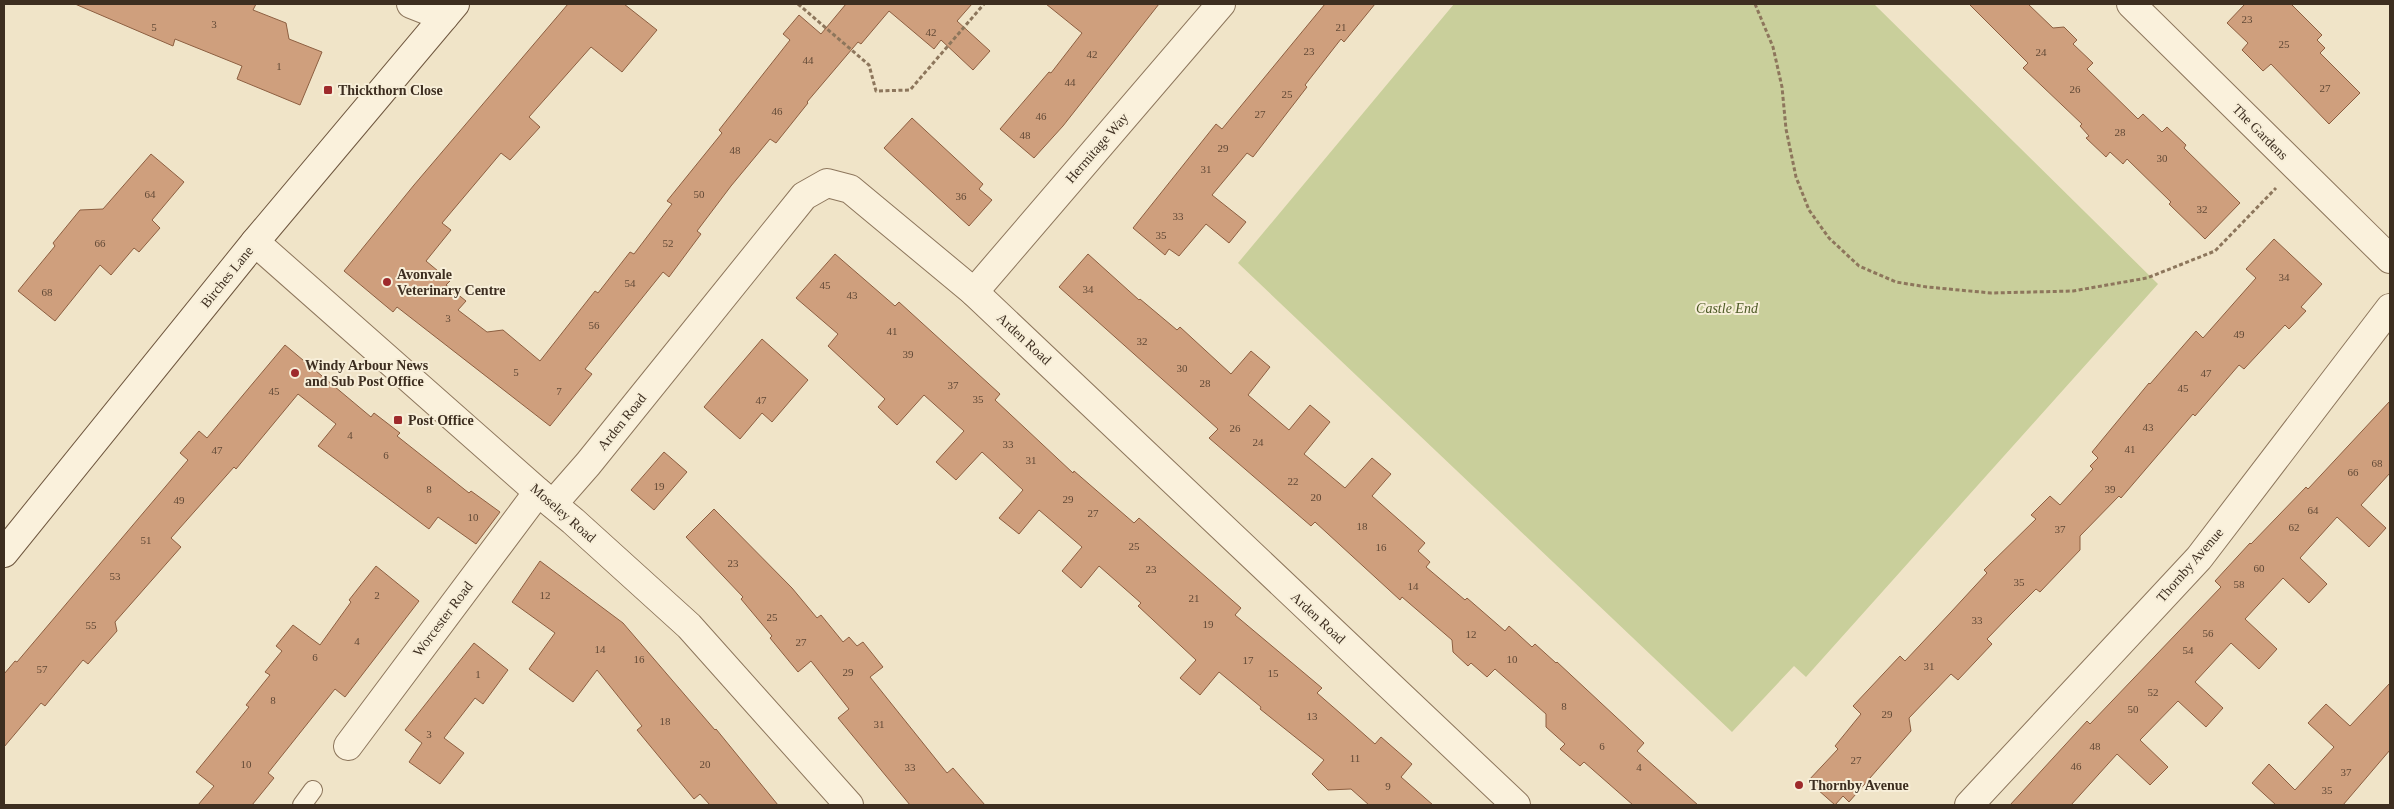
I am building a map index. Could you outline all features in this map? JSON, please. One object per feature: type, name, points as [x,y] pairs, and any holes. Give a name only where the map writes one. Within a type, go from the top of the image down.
[{"type":"street","points":[[411,4],[449,10]]},
{"type":"street","name":"Hermitage Way","points":[[974,292],[1221,4]]},
{"type":"street","name":"The Gardens","points":[[2131,4],[2390,260]]},
{"type":"street","name":"Birches Lane","points":[[4,553],[255,242],[449,10]]},
{"type":"street","name":"Arden Road","points":[[545,498],[588,464],[804,196],[827,182],[850,189],[974,292],[1516,805]]},
{"type":"street","name":"Moseley Road","points":[[255,242],[689,626],[849,805]]},
{"type":"street","name":"Thornby Avenue","points":[[1969,805],[2199,558],[2390,308]]},
{"type":"street","name":"Worcester Road","points":[[348,746],[545,498]]},
{"type":"lane","points":[[302,805],[313,790]]},
{"type":"path","points":[[798,4],[869,65],[876,91],[910,90],[984,4]]},
{"type":"path","points":[[1755,4],[1773,47],[1782,87],[1786,129],[1796,177],[1809,210],[1829,238],[1859,266],[1896,282],[1927,288],[2000,293],[2073,291],[2147,278],[2215,250],[2296,167]]},
{"type":"green space","name":"Castle End","points":[[1454,4],[1874,4],[2158,284],[1806,677],[1794,666],[1732,732],[1238,263]]},
{"type":"building","points":[[75,4],[256,4],[253,10],[286,23],[289,39],[322,52],[300,105],[237,79],[242,66],[175,39],[173,46]]},
{"type":"building","points":[[568,4],[624,4],[657,30],[622,72],[591,47],[529,117],[540,127],[510,160],[501,153],[442,223],[451,230],[426,261],[450,281],[446,285],[466,301],[458,310],[487,332],[503,330],[540,361],[595,291],[598,293],[630,252],[634,254],[672,204],[667,201],[722,133],[719,130],[790,40],[783,34],[799,15],[821,34],[846,4],[972,4],[957,21],[990,51],[973,70],[941,40],[934,49],[889,11],[861,44],[858,42],[807,102],[776,143],[770,139],[731,186],[697,231],[701,234],[669,277],[663,272],[585,369],[592,374],[550,426],[397,307],[393,312],[344,271],[414,185]]},
{"type":"building","points":[[1046,4],[1159,4],[1063,126],[1034,158],[1000,129],[1049,72],[1051,73],[1082,33]]},
{"type":"building","points":[[1325,4],[1375,4],[1344,42],[1341,39],[1253,157],[1247,153],[1212,195],[1246,222],[1229,243],[1206,224],[1179,256],[1169,249],[1165,255],[1133,228],[1216,124],[1222,129]]},
{"type":"building","points":[[1969,4],[2028,4],[2053,28],[2064,27],[2077,40],[2073,44],[2093,63],[2087,69],[2138,119],[2143,114],[2162,132],[2167,127],[2186,145],[2184,148],[2240,203],[2205,239],[2127,159],[2123,164],[2110,152],[2106,157],[2086,138],[2089,136],[2080,126],[2082,124],[2023,68],[2028,63]]},
{"type":"building","points":[[2245,4],[2291,4],[2322,35],[2317,40],[2325,48],[2320,53],[2360,93],[2329,124],[2271,64],[2263,71],[2242,50],[2248,43],[2227,23]]},
{"type":"building","points":[[912,118],[983,184],[979,189],[992,200],[969,226],[884,148]]},
{"type":"building","points":[[151,154],[184,182],[152,220],[160,228],[139,252],[134,248],[111,275],[100,265],[55,321],[18,291],[55,246],[53,243],[80,210],[103,209]]},
{"type":"building","points":[[2274,239],[2322,284],[2301,307],[2306,311],[2289,329],[2285,325],[2244,369],[2239,365],[2195,416],[2193,414],[2121,498],[2119,496],[2080,536],[2080,550],[2040,592],[2036,589],[1987,639],[1992,644],[1958,680],[1951,674],[1909,718],[1911,731],[1849,802],[1843,796],[1835,805],[1808,781],[1838,749],[1835,746],[1861,714],[1853,706],[1900,656],[1905,661],[1951,612],[1987,573],[1984,570],[2036,519],[2031,515],[2050,496],[2060,505],[2093,469],[2090,466],[2098,458],[2092,452],[2149,383],[2196,331],[2203,338],[2256,278],[2246,269]]},
{"type":"building","points":[[835,254],[895,306],[899,302],[1000,394],[995,400],[1073,473],[1074,471],[1134,523],[1139,518],[1241,608],[1235,615],[1322,688],[1317,693],[1375,744],[1381,737],[1412,764],[1401,777],[1433,805],[1369,805],[1351,789],[1328,790],[1312,774],[1324,760],[1260,709],[1261,707],[1219,672],[1200,695],[1180,678],[1196,660],[1138,606],[1141,603],[1099,566],[1081,588],[1062,571],[1082,547],[1039,510],[1019,534],[999,518],[1023,490],[982,452],[956,480],[936,462],[964,431],[924,395],[897,425],[878,407],[885,399],[828,346],[838,334],[796,298]]},
{"type":"building","points":[[1088,254],[1139,300],[1177,330],[1180,327],[1231,374],[1251,351],[1270,367],[1248,395],[1289,430],[1310,405],[1330,422],[1304,454],[1345,488],[1372,458],[1391,474],[1372,496],[1425,543],[1418,551],[1430,562],[1426,567],[1465,600],[1467,598],[1505,631],[1509,626],[1532,647],[1535,644],[1557,662],[1644,743],[1637,751],[1698,805],[1633,805],[1584,762],[1580,766],[1560,749],[1565,744],[1546,727],[1546,714],[1495,669],[1487,677],[1471,663],[1468,666],[1453,652],[1452,640],[1402,597],[1400,600],[1315,522],[1311,526],[1209,438],[1218,429],[1059,287]]},
{"type":"building","points":[[762,339],[808,380],[772,422],[762,413],[740,439],[704,407]]},
{"type":"building","points":[[285,345],[371,417],[374,413],[400,433],[397,436],[469,493],[471,491],[500,512],[476,544],[438,517],[429,529],[318,446],[336,424],[298,394],[236,469],[234,467],[171,538],[181,547],[115,622],[117,631],[88,664],[83,660],[45,706],[41,703],[4,747],[4,674],[15,661],[17,662],[188,460],[180,453],[199,431],[207,438]]},
{"type":"building","points":[[2390,401],[2390,473],[2361,505],[2386,528],[2369,547],[2337,517],[2300,558],[2327,584],[2309,603],[2283,578],[2245,619],[2277,649],[2259,669],[2231,643],[2195,682],[2223,708],[2206,727],[2178,701],[2140,740],[2168,767],[2150,785],[2117,754],[2071,805],[2010,805],[2087,721],[2090,724],[2221,587],[2215,581],[2250,543],[2306,487],[2308,489]]},
{"type":"building","points":[[664,452],[687,472],[654,510],[631,490]]},
{"type":"building","points":[[714,509],[792,588],[817,618],[821,615],[843,642],[849,637],[857,646],[863,642],[883,667],[870,677],[947,773],[953,768],[985,805],[910,805],[838,718],[849,709],[811,661],[798,672],[770,638],[772,636],[741,599],[743,597],[686,537]]},
{"type":"building","points":[[540,561],[623,623],[716,729],[778,805],[710,805],[700,794],[694,799],[637,730],[642,726],[597,670],[573,702],[529,669],[555,633],[512,602]]},
{"type":"building","points":[[376,566],[419,601],[345,697],[335,689],[268,773],[274,778],[252,805],[198,805],[214,786],[196,772],[249,707],[246,705],[270,675],[265,672],[282,651],[276,646],[293,625],[320,645],[351,602],[349,600]]},
{"type":"building","points":[[474,643],[508,670],[483,704],[475,698],[444,738],[464,753],[440,784],[409,762],[422,743],[405,730]]},
{"type":"building","points":[[2390,683],[2390,750],[2343,805],[2276,805],[2252,783],[2269,764],[2295,790],[2334,747],[2308,723],[2326,704],[2350,726]]},
{"type":"place","name":"Thickthorn Close","points":[[328,90]]},
{"type":"place","name":"Avonvale Veterinary Centre","points":[[387,282]]},
{"type":"place","name":"Windy Arbour News and Sub Post Office","points":[[295,373]]},
{"type":"place","name":"Post Office","points":[[398,420]]},
{"type":"place","name":"Thornby Avenue","points":[[1799,785]]}]
